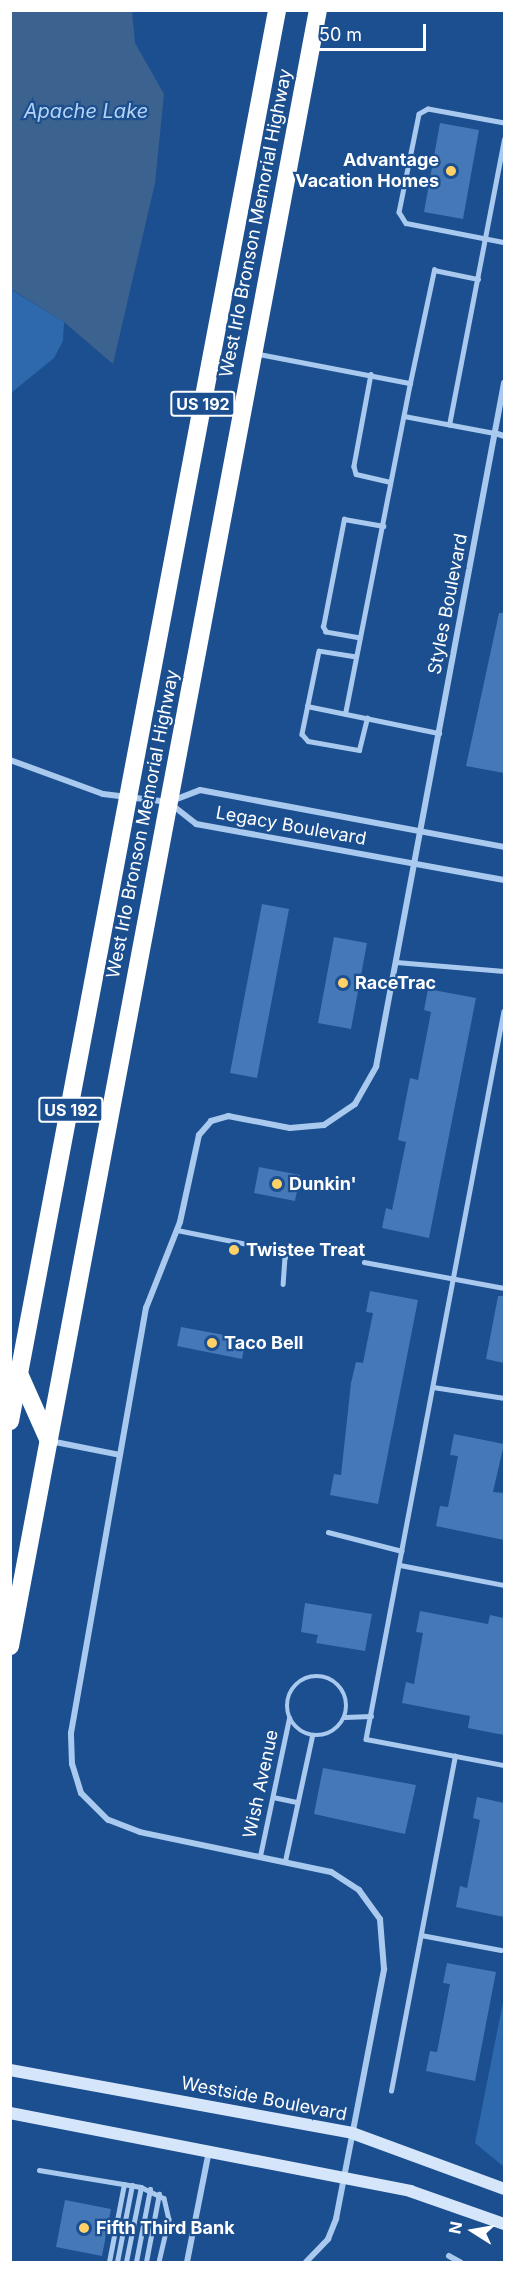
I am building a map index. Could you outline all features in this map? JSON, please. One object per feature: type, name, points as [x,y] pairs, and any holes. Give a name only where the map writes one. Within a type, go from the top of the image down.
[{"type":"highway","name":"West Irlo Bronson Memorial Highway","points":[[10,1421],[277,10]]},
{"type":"highway","name":"West Irlo Bronson Memorial Highway","points":[[10,1646],[318,10]]},
{"type":"highway","points":[[20,1374],[49,1441]]},
{"type":"street","name":"Styles Boulevard","points":[[306,2262],[333,2230],[384,1969],[384,1934],[370,1902],[345,1879],[285,1861],[117,1826],[89,1804],[75,1779],[73,1716],[148,1296],[177,1230],[199,1135],[211,1121],[228,1116],[311,1128],[354,1104],[376,1067],[504,383]]},
{"type":"street","points":[[495,434],[504,436]]},
{"type":"street","points":[[10,760],[81,788],[129,798],[169,802]]},
{"type":"street","name":"Legacy Boulevard","points":[[169,802],[201,790],[504,847]]},
{"type":"street","name":"Legacy Boulevard","points":[[169,802],[196,824],[504,880]]},
{"type":"street","points":[[49,1441],[120,1455]]},
{"type":"street","name":"Westside Boulevard","points":[[10,2070],[352,2133],[504,2189]]},
{"type":"street","points":[[10,2113],[410,2191],[504,2224]]},
{"type":"street","points":[[187,2262],[209,2150]]},
{"type":"street","points":[[449,2256],[460,2262]]},
{"type":"lane","points":[[504,123],[428,110],[419,114],[399,207],[406,223],[504,242]]},
{"type":"lane","points":[[449,425],[504,139]]},
{"type":"lane","points":[[345,714],[434,270],[478,279]]},
{"type":"lane","points":[[253,353],[410,382]]},
{"type":"lane","points":[[371,374],[354,466],[356,474],[390,482]]},
{"type":"lane","points":[[404,416],[495,434]]},
{"type":"lane","points":[[360,638],[323,627],[344,519],[383,526]]},
{"type":"lane","points":[[356,657],[319,651],[302,734],[308,741],[359,750],[367,718]]},
{"type":"lane","points":[[307,706],[439,733]]},
{"type":"lane","points":[[396,962],[504,971]]},
{"type":"lane","points":[[504,1011],[366,1739],[504,1765]]},
{"type":"lane","points":[[177,1230],[277,1250],[285,1257],[283,1284]]},
{"type":"lane","points":[[364,1262],[504,1288]]},
{"type":"lane","points":[[433,1387],[504,1398]]},
{"type":"lane","points":[[328,1532],[402,1551]]},
{"type":"lane","points":[[400,1564],[504,1585]]},
{"type":"lane","name":"Wish Avenue","points":[[260,1856],[289,1718],[291,1689],[316,1675],[342,1688],[345,1717]]},
{"type":"lane","points":[[285,1861],[312,1736],[332,1732],[345,1717],[371,1716]]},
{"type":"lane","name":"Wish Avenue","points":[[289,1718],[312,1736]]},
{"type":"lane","points":[[391,2091],[455,1756]]},
{"type":"lane","points":[[273,1797],[297,1802]]},
{"type":"lane","points":[[421,1935],[501,1950]]},
{"type":"lane","points":[[39,2170],[132,2185],[150,2189],[159,2194],[169,2211],[159,2262]]},
{"type":"lane","points":[[109,2262],[124,2184]]},
{"type":"lane","points":[[117,2262],[132,2185]]},
{"type":"lane","points":[[126,2262],[141,2187]]},
{"type":"lane","points":[[136,2262],[150,2189]]},
{"type":"lane","points":[[146,2262],[159,2194]]},
{"type":"shaded area","points":[[10,289],[64,322],[63,341],[54,358],[11,393]]},
{"type":"shaded area","points":[[504,1997],[504,2167],[475,2143]]},
{"type":"water","name":"Apache Lake","points":[[10,11],[132,11],[135,43],[164,94],[155,183],[113,364],[64,322],[11,289]]},
{"type":"building","name":"Advantage Vacation Homes","points":[[440,123],[479,130],[463,219],[424,212]]},
{"type":"building","points":[[499,613],[504,613],[504,773],[466,766]]},
{"type":"building","points":[[262,904],[289,909],[257,1078],[230,1073]]},
{"type":"building","name":"RaceTrac","points":[[334,937],[367,943],[351,1029],[318,1023]]},
{"type":"building","points":[[428,989],[476,998],[429,1238],[382,1228],[386,1208],[392,1210],[406,1142],[398,1140],[410,1078],[418,1080],[431,1012],[424,1010]]},
{"type":"building","name":"Dunkin'","points":[[259,1167],[300,1175],[295,1201],[254,1193]]},
{"type":"building","points":[[370,1291],[418,1300],[378,1504],[330,1495],[334,1474],[341,1475],[351,1383],[356,1362],[363,1363],[373,1313],[366,1312]]},
{"type":"building","points":[[498,1296],[504,1296],[504,1363],[486,1359]]},
{"type":"building","name":"Taco Bell","points":[[181,1327],[246,1339],[242,1359],[177,1346]]},
{"type":"building","points":[[454,1434],[504,1444],[493,1492],[504,1493],[504,1540],[436,1526],[440,1506],[448,1507],[458,1456],[450,1455]]},
{"type":"building","points":[[305,1603],[372,1614],[365,1651],[316,1643],[318,1635],[301,1632]]},
{"type":"building","points":[[420,1611],[488,1624],[490,1615],[504,1618],[504,1735],[468,1728],[470,1716],[402,1703],[406,1682],[414,1684],[423,1633],[416,1632]]},
{"type":"building","points":[[323,1768],[416,1785],[405,1834],[314,1814]]},
{"type":"building","points":[[477,1797],[504,1803],[504,1917],[456,1907],[460,1886],[467,1888],[480,1820],[473,1818]]},
{"type":"building","points":[[447,1963],[496,1972],[475,2081],[426,2071],[430,2051],[437,2052],[450,1984],[443,1983]]},
{"type":"building","name":"Fifth Third Bank","points":[[65,2200],[111,2209],[102,2256],[56,2247]]},
{"type":"place","name":"Advantage Vacation Homes","points":[[451,171]]},
{"type":"place","name":"RaceTrac","points":[[343,983]]},
{"type":"place","name":"Dunkin'","points":[[277,1184]]},
{"type":"place","name":"Twistee Treat","points":[[234,1250]]},
{"type":"place","name":"Taco Bell","points":[[212,1343]]},
{"type":"place","name":"Fifth Third Bank","points":[[84,2228]]}]
